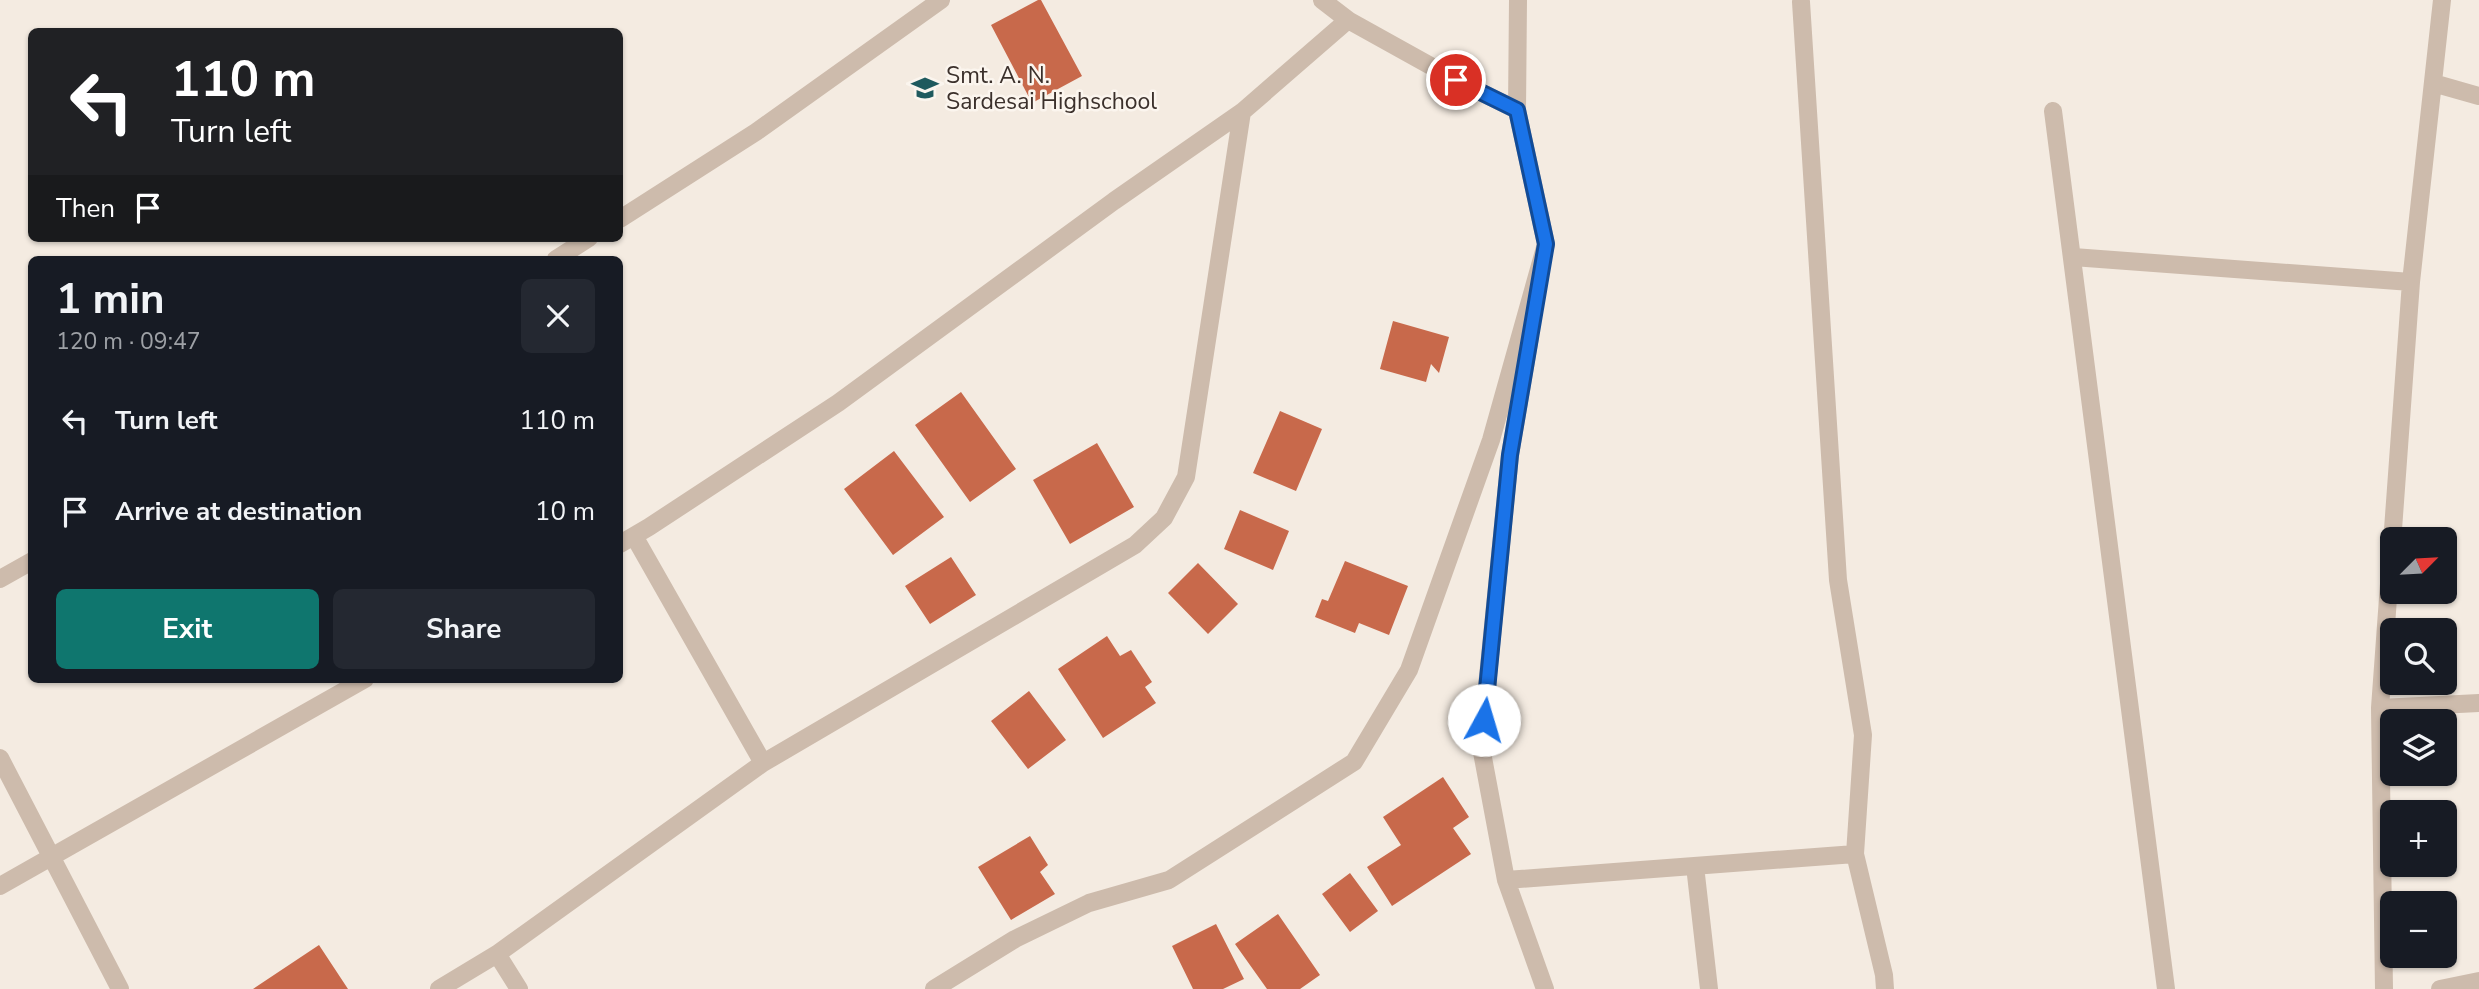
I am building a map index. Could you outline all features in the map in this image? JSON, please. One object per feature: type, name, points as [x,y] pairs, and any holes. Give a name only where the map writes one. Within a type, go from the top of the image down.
[{"type":"street","points":[[623,217],[756,132],[941,0]]},
{"type":"street","points":[[1322,0],[1348,20],[1456,80],[1517,110]]},
{"type":"street","points":[[1518,0],[1517,110],[1546,244],[1510,455],[1482,747],[1506,880],[1545,989]]},
{"type":"street","points":[[2384,989],[2380,708],[2411,282],[2442,0]]},
{"type":"street","points":[[1801,2],[1838,580],[1863,735],[1855,854],[1885,989]]},
{"type":"street","points":[[763,764],[627,540],[838,402],[1114,201],[1242,112],[1348,20]]},
{"type":"street","points":[[2433,83],[2479,96]]},
{"type":"street","points":[[2053,111],[2166,989]]},
{"type":"street","points":[[439,989],[497,954],[763,764],[1135,545],[1164,518],[1186,477],[1242,112]]},
{"type":"street","points":[[561,256],[583,242]]},
{"type":"street","points":[[934,989],[1015,939],[1089,903],[1169,880],[1354,762],[1409,670],[1492,440],[1546,244]]},
{"type":"street","points":[[2073,257],[2411,282]]},
{"type":"street","points":[[0,579],[28,563]]},
{"type":"street","points":[[0,886],[358,683]]},
{"type":"street","points":[[2380,708],[2479,703]]},
{"type":"street","points":[[0,758],[120,989]]},
{"type":"street","points":[[1506,880],[1855,854]]},
{"type":"street","points":[[1695,866],[1709,989]]},
{"type":"street","points":[[497,954],[519,989]]},
{"type":"street","points":[[2440,989],[2479,981]]},
{"type":"building","points":[[1041,0],[1082,76],[1032,103],[991,25]]},
{"type":"building","points":[[1393,321],[1449,337],[1439,373],[1431,364],[1426,382],[1380,369]]},
{"type":"building","points":[[961,392],[1016,469],[970,502],[915,425]]},
{"type":"building","points":[[1280,411],[1322,429],[1296,491],[1253,473]]},
{"type":"building","points":[[1097,443],[1134,507],[1070,544],[1033,480]]},
{"type":"building","points":[[894,451],[944,517],[893,555],[844,489]]},
{"type":"building","points":[[1240,510],[1289,531],[1273,570],[1224,549]]},
{"type":"building","points":[[951,557],[976,595],[930,624],[905,586]]},
{"type":"building","points":[[1345,561],[1408,586],[1389,635],[1359,623],[1355,633],[1315,617],[1322,599],[1328,601]]},
{"type":"building","points":[[1198,563],[1238,604],[1208,634],[1168,593]]},
{"type":"building","points":[[1107,636],[1120,656],[1131,650],[1152,682],[1145,687],[1156,703],[1103,738],[1058,669]]},
{"type":"building","points":[[1029,691],[1066,740],[1028,769],[991,721]]},
{"type":"building","points":[[1443,777],[1469,817],[1453,828],[1471,854],[1392,906],[1367,867],[1401,845],[1383,817]]},
{"type":"building","points":[[1030,836],[1048,865],[1040,872],[1055,894],[1011,920],[978,867]]},
{"type":"building","points":[[1350,873],[1378,911],[1350,932],[1322,894]]},
{"type":"building","points":[[1278,914],[1320,975],[1300,989],[1267,989],[1235,944]]},
{"type":"building","points":[[1216,924],[1244,979],[1223,989],[1193,989],[1172,946]]},
{"type":"building","points":[[319,945],[348,989],[253,989]]},
{"type":"place","name":"Smt. A. N. Sardesai Highschool","points":[[925,88]]},
{"type":"route","points":[[1456,80],[1517,110],[1546,244],[1510,455],[1484,720]]}]
